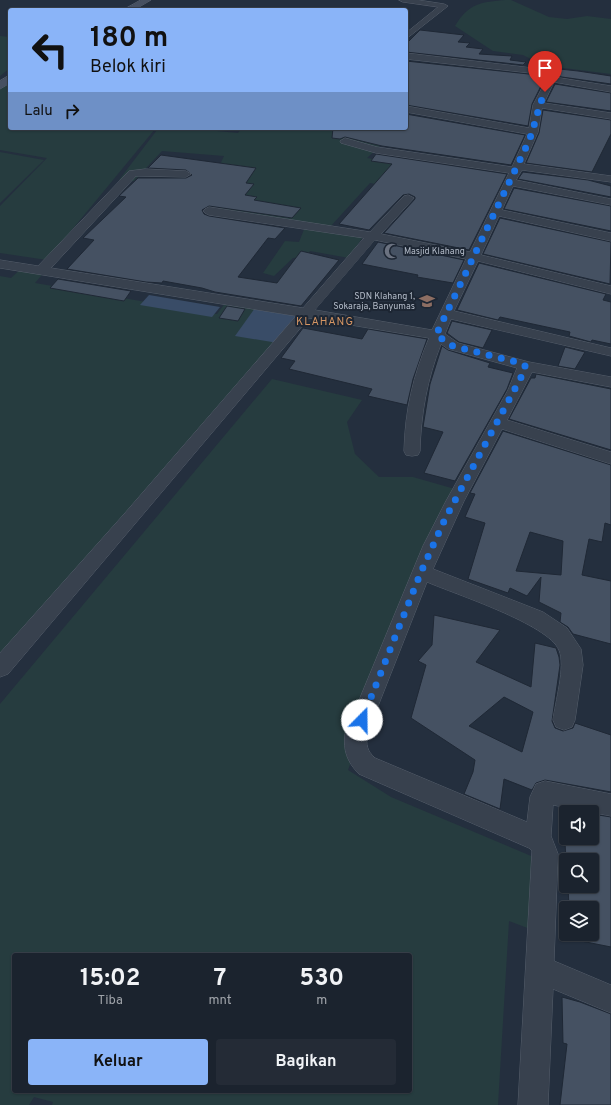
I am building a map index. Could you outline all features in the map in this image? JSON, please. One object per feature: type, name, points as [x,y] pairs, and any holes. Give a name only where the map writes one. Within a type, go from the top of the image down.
[{"type":"street","points":[[131,8],[147,0]]},
{"type":"street","points":[[403,0],[444,6],[408,35]]},
{"type":"street","points":[[408,56],[535,70],[551,79],[610,89]]},
{"type":"street","points":[[412,451],[411,437],[414,406],[436,335],[475,257],[533,132],[538,105],[551,79]]},
{"type":"street","points":[[0,86],[8,80]]},
{"type":"street","points":[[587,112],[610,89]]},
{"type":"street","points":[[538,105],[611,116]]},
{"type":"street","points":[[408,109],[533,132]]},
{"type":"street","points":[[345,141],[376,150],[611,180]]},
{"type":"street","points":[[42,270],[133,173],[144,172],[186,174]]},
{"type":"street","points":[[509,182],[611,202]]},
{"type":"street","points":[[0,668],[131,518],[306,313],[408,198]]},
{"type":"street","points":[[210,211],[279,220],[373,236],[475,257],[611,290]]},
{"type":"street","points":[[495,212],[611,237]]},
{"type":"street","points":[[0,264],[436,335],[453,346],[520,363],[525,366],[611,382]]},
{"type":"street","points":[[447,314],[556,338],[611,352]]},
{"type":"street","points":[[525,366],[525,370],[499,423],[467,477],[421,572],[356,734],[354,747],[358,758],[367,766],[538,839],[543,846],[545,854],[541,970],[533,1105]]},
{"type":"street","points":[[499,423],[611,458]]},
{"type":"street","points":[[421,572],[536,618],[560,634],[570,649],[572,665],[564,720]]},
{"type":"street","points":[[538,839],[542,797],[545,792],[611,805]]},
{"type":"street","points":[[541,970],[611,999]]},
{"type":"green space","points":[[511,0],[549,17],[567,19],[587,16],[611,19],[611,74],[532,64],[533,60],[523,55],[493,51],[455,26],[465,13],[476,5]]},
{"type":"green space","points":[[0,36],[8,37],[8,70],[0,76]]},
{"type":"green space","points":[[8,82],[8,130],[154,130],[47,260],[0,253],[0,206],[47,158],[0,150],[0,88]]},
{"type":"green space","points":[[157,130],[206,130],[238,133],[240,130],[354,130],[355,140],[382,144],[367,158],[395,163],[412,191],[370,183],[330,227],[364,235],[349,258],[310,251],[306,257],[293,258],[274,276],[263,273],[285,241],[299,242],[307,222],[218,212],[218,207],[201,206],[224,156],[162,151],[134,181],[119,180]]},
{"type":"green space","points":[[0,152],[44,160],[0,203]]},
{"type":"green space","points":[[24,266],[46,270],[35,283],[217,314],[226,302],[303,314],[0,654],[0,276],[11,278]]},
{"type":"green space","points":[[272,379],[362,400],[347,422],[355,454],[379,477],[413,477],[455,489],[411,598],[348,770],[391,797],[536,858],[538,932],[509,921],[498,1105],[52,1105],[53,1102],[34,1097],[29,1105],[0,1105],[0,704]]},
{"type":"water","points":[[149,295],[220,307],[212,317],[140,305]]},
{"type":"water","points":[[255,308],[299,315],[278,343],[235,336]]},
{"type":"building","points":[[420,30],[464,35],[458,42],[470,43],[466,47],[483,49],[479,54],[512,56],[510,60],[526,62],[523,65],[408,52],[408,42]]},
{"type":"building","points":[[408,61],[538,75],[544,80],[532,104],[528,126],[408,105]]},
{"type":"building","points":[[532,66],[611,76],[611,84],[555,76],[542,68]]},
{"type":"building","points":[[555,84],[611,93],[611,111],[546,102]]},
{"type":"building","points":[[543,110],[611,120],[611,134],[592,172],[526,163],[539,133]]},
{"type":"building","points":[[408,114],[525,135],[511,165],[382,146],[345,137],[340,139],[332,138],[333,130],[408,130]]},
{"type":"building","points":[[376,154],[507,174],[469,250],[384,233],[415,199],[415,197],[409,194],[403,195],[369,230],[339,224],[392,164],[371,161]]},
{"type":"building","points":[[161,155],[256,168],[246,183],[254,184],[245,195],[257,197],[254,200],[301,208],[292,218],[209,206],[202,210],[204,214],[209,216],[285,228],[275,239],[268,238],[238,277],[277,283],[301,251],[339,260],[301,306],[215,292],[202,288],[163,281],[162,283],[146,282],[67,269],[94,240],[83,238],[126,197],[119,196],[138,178],[186,178],[192,175],[186,170],[148,168]]},
{"type":"building","points":[[523,172],[588,180],[611,186],[611,197],[518,179]]},
{"type":"building","points":[[514,188],[611,206],[611,231],[504,209]]},
{"type":"building","points":[[500,218],[611,242],[610,284],[483,254]]},
{"type":"building","points":[[378,242],[464,260],[453,283],[417,277],[418,275],[362,264]]},
{"type":"building","points":[[479,263],[606,294],[603,300],[611,302],[611,344],[592,340],[591,342],[569,336],[570,332],[500,317],[498,320],[457,310]]},
{"type":"building","points":[[58,279],[131,291],[124,301],[50,288]]},
{"type":"building","points":[[227,306],[245,309],[238,321],[219,318]]},
{"type":"building","points":[[452,321],[492,330],[483,348],[459,342],[447,333]]},
{"type":"building","points":[[303,328],[362,339],[368,329],[427,339],[413,379],[407,405],[368,396],[372,389],[289,369],[295,361],[281,358]]},
{"type":"building","points":[[442,346],[448,350],[490,363],[488,367],[513,373],[507,389],[455,481],[424,473],[443,432],[423,427],[430,384]]},
{"type":"building","points":[[565,347],[585,352],[575,369],[558,366]]},
{"type":"building","points":[[536,374],[611,389],[611,450],[509,419],[531,378],[535,378]]},
{"type":"building","points":[[503,431],[611,465],[611,525],[605,523],[602,542],[589,539],[582,575],[611,581],[611,644],[573,634],[568,627],[560,622],[561,613],[539,602],[541,577],[527,596],[510,588],[508,593],[468,579],[485,523],[465,517],[475,494],[470,493]],"holes":[[[530,532],[563,541],[561,575],[516,571]]]},
{"type":"building","points":[[434,615],[500,630],[476,662],[531,687],[535,643],[556,648],[560,665],[552,721],[555,728],[563,731],[573,728],[575,723],[611,735],[611,792],[545,780],[536,783],[532,790],[504,779],[500,809],[464,794],[473,772],[475,760],[411,718],[426,665],[418,661],[432,645]],"holes":[[[504,697],[533,712],[522,752],[469,726]]]},
{"type":"building","points":[[599,815],[611,817],[611,947],[581,941],[599,941],[599,901],[569,901],[568,893],[599,893],[599,853],[566,853],[565,845],[599,845]]},
{"type":"building","points":[[562,997],[611,1014],[611,1105],[560,1105],[567,1044],[563,1043]]},
{"type":"place","name":"Masjid Klahang","points":[[392,251]]},
{"type":"place","name":"SDN Klahang 1, Sokaraja, Banyumas","points":[[427,301]]},
{"type":"district","name":"KLAHANG","points":[[325,322]]},
{"type":"route","points":[[362,720],[421,572],[445,519],[467,477],[499,423],[525,370],[525,366],[520,363],[453,346],[436,335],[518,166],[533,132],[538,105],[545,92]]}]
